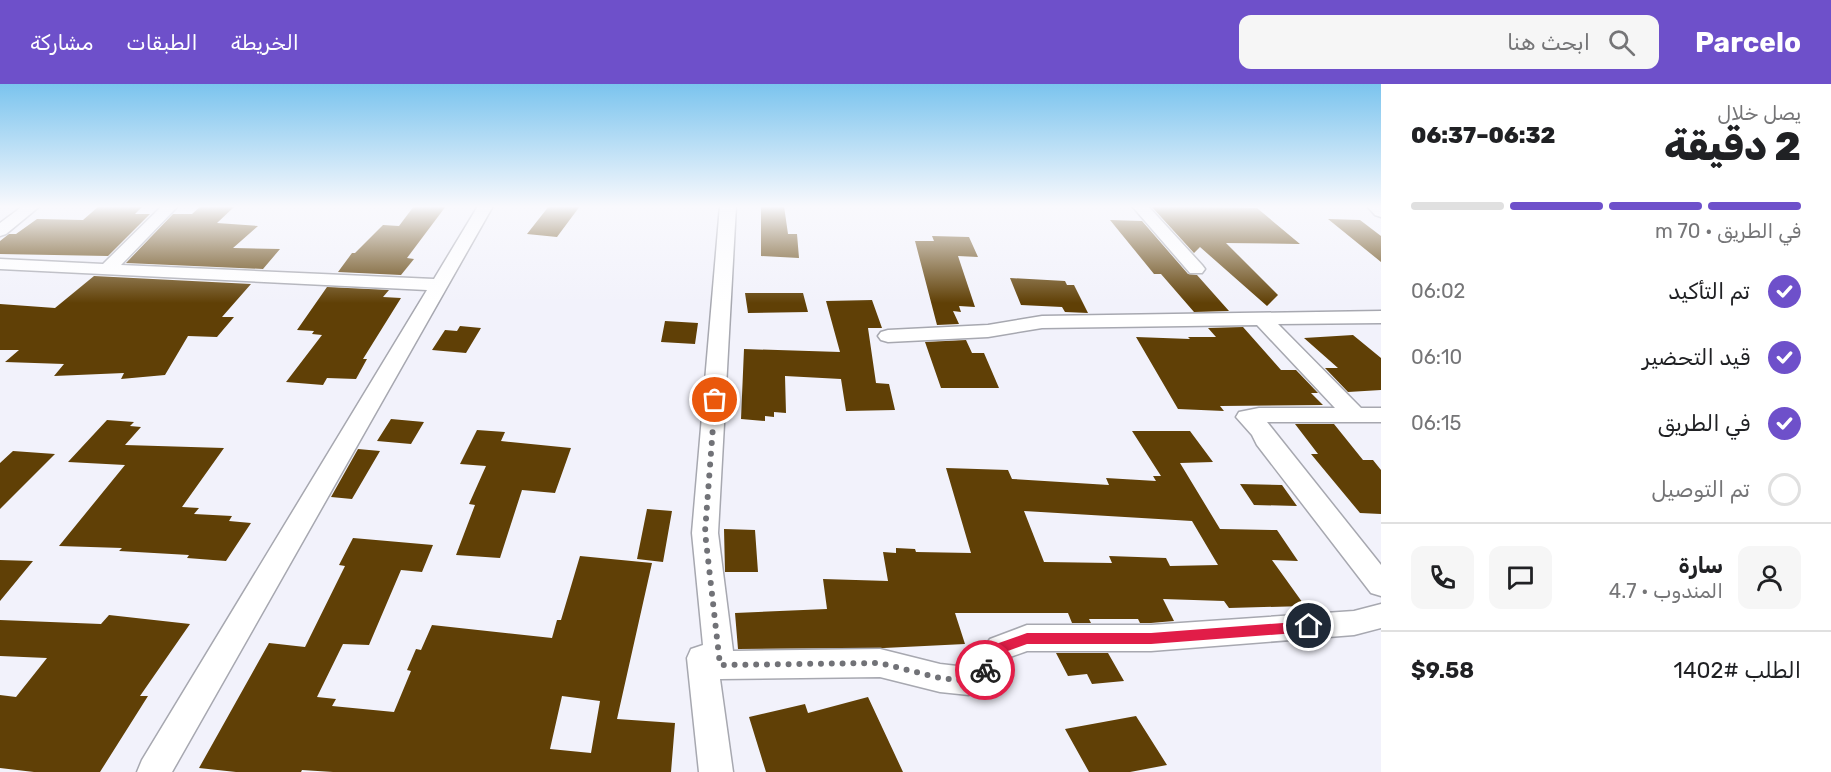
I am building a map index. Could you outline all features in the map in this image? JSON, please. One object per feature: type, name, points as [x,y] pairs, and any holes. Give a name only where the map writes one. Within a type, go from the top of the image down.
[{"type":"street","points":[[107,269],[138,238]]},
{"type":"street","points":[[154,772],[467,238]]},
{"type":"street","points":[[720,665],[705,532],[726,238]]},
{"type":"street","points":[[1168,238],[1196,269]]},
{"type":"street","points":[[0,264],[440,285]]},
{"type":"street","points":[[888,336],[988,331],[1042,322],[1381,317]]},
{"type":"street","points":[[1263,319],[1356,416]]},
{"type":"street","points":[[1381,415],[1259,415],[1246,417],[1262,431],[1265,439],[1381,585]]},
{"type":"street","points":[[716,772],[702,658],[720,665],[880,663],[940,678],[969,681],[984,672],[1000,648],[1027,638],[1151,638],[1354,623],[1381,616]]},
{"type":"building","points":[[4,238],[126,238],[108,256],[0,254],[0,241]]},
{"type":"building","points":[[150,238],[244,238],[233,248],[280,249],[263,269],[126,263]]},
{"type":"building","points":[[370,238],[422,238],[407,258],[414,259],[401,275],[338,272],[352,253],[355,253]]},
{"type":"building","points":[[761,238],[797,238],[799,258],[761,256]]},
{"type":"building","points":[[933,238],[969,238],[978,257],[958,256],[975,307],[959,306],[961,312],[953,311],[959,324],[937,325],[915,241],[934,241]]},
{"type":"building","points":[[1125,238],[1157,238],[1188,274],[1197,275],[1229,311],[1194,312],[1161,274],[1154,274]]},
{"type":"building","points":[[1180,238],[1293,238],[1300,244],[1226,243],[1278,295],[1267,306],[1200,247],[1194,253]]},
{"type":"building","points":[[1352,238],[1381,238],[1381,262]]},
{"type":"building","points":[[94,276],[251,284],[222,317],[234,317],[217,337],[188,336],[165,375],[121,379],[124,373],[54,376],[64,364],[5,362],[19,350],[0,350],[0,304],[55,308]]},
{"type":"building","points":[[1010,278],[1065,281],[1067,285],[1074,285],[1088,313],[1065,312],[1062,307],[1021,305]]},
{"type":"building","points":[[327,287],[389,290],[383,297],[401,298],[363,359],[367,359],[356,379],[327,378],[323,385],[286,382],[322,335],[312,334],[314,331],[297,330]]},
{"type":"building","points":[[745,293],[803,293],[808,312],[748,313]]},
{"type":"building","points":[[872,300],[882,328],[868,328],[876,383],[889,384],[895,410],[846,411],[841,379],[785,376],[786,413],[774,412],[774,417],[765,416],[765,421],[741,419],[744,349],[840,352],[826,301]]},
{"type":"building","points":[[665,321],[698,323],[695,344],[661,342]]},
{"type":"building","points":[[460,326],[481,328],[466,353],[432,350],[445,330],[457,331]]},
{"type":"building","points":[[1243,327],[1281,370],[1296,370],[1318,393],[1311,393],[1323,405],[1220,406],[1224,411],[1178,409],[1136,337],[1190,339],[1188,337],[1216,337],[1208,328]]},
{"type":"building","points":[[1353,335],[1381,358],[1381,390],[1348,392],[1325,368],[1338,368],[1304,338]]},
{"type":"building","points":[[966,340],[972,353],[984,353],[999,388],[941,388],[925,342]]},
{"type":"building","points":[[391,419],[424,422],[411,444],[377,441]]},
{"type":"building","points":[[107,420],[134,422],[130,426],[141,427],[125,445],[224,448],[182,507],[199,508],[194,514],[232,516],[229,521],[251,523],[226,561],[187,558],[189,555],[119,551],[122,548],[59,546],[125,465],[68,462]]},
{"type":"building","points":[[1295,424],[1334,424],[1363,460],[1373,460],[1381,470],[1381,514],[1360,513],[1311,454],[1318,454]]},
{"type":"building","points":[[477,430],[505,432],[501,441],[571,448],[555,493],[522,490],[500,558],[456,555],[475,505],[469,504],[486,466],[460,464]]},
{"type":"building","points":[[1132,431],[1190,431],[1213,462],[1180,463],[1220,529],[1277,530],[1298,561],[1272,560],[1305,606],[1229,608],[1224,601],[1163,599],[1174,621],[1151,623],[1140,623],[1138,619],[1089,619],[1091,623],[1072,623],[1068,613],[955,613],[965,644],[884,648],[738,649],[735,613],[827,609],[823,579],[888,581],[883,552],[896,553],[896,548],[915,549],[916,552],[971,553],[946,468],[1008,470],[1012,479],[1109,485],[1106,478],[1156,481],[1153,476],[1161,476]],"holes":[[[1024,511],[1192,521],[1218,565],[1170,566],[1166,558],[1109,556],[1112,563],[1044,562]]]},
{"type":"building","points":[[358,449],[380,451],[352,499],[331,497]]},
{"type":"building","points":[[13,451],[55,454],[0,509],[0,463]]},
{"type":"building","points":[[1240,484],[1282,485],[1297,506],[1254,505]]},
{"type":"building","points":[[647,509],[672,511],[663,562],[637,559]]},
{"type":"building","points":[[724,529],[755,530],[758,572],[725,572]]},
{"type":"building","points":[[353,538],[433,545],[422,572],[401,570],[369,645],[343,644],[317,697],[336,699],[332,706],[394,712],[411,671],[407,670],[416,649],[421,650],[432,625],[552,638],[557,620],[561,620],[580,556],[652,563],[617,719],[675,723],[671,772],[333,772],[302,770],[301,772],[236,772],[199,768],[269,643],[305,647],[345,566],[339,565]],"holes":[[[562,696],[600,701],[591,753],[550,749]]]},
{"type":"building","points":[[0,560],[33,561],[0,601]]},
{"type":"building","points":[[109,615],[190,624],[140,696],[148,696],[100,772],[34,772],[0,768],[0,695],[16,697],[47,658],[0,656],[0,620],[101,624]]},
{"type":"building","points":[[1056,653],[1108,653],[1124,681],[1092,684],[1087,674],[1068,676]]},
{"type":"building","points":[[868,697],[903,772],[766,772],[749,717],[805,704],[808,713]]},
{"type":"building","points":[[1136,716],[1167,765],[1130,772],[1089,772],[1065,729]]},
{"type":"way so far","points":[[715,400],[705,532],[720,665],[880,663],[940,678],[969,681],[985,670]]},
{"type":"route","points":[[985,670],[1000,648],[1027,638],[1151,638],[1309,626]]}]
